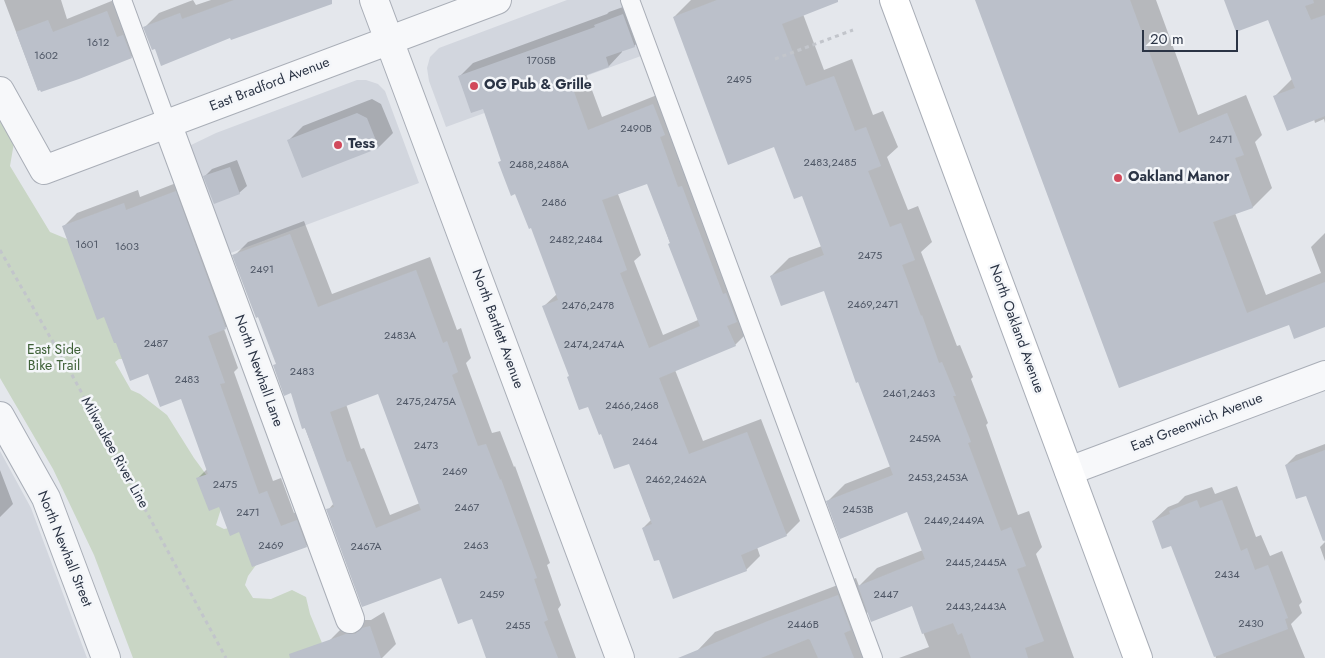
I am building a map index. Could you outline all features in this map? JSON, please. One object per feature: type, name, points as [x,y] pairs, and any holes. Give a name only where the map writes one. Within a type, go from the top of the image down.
[{"type":"main road","name":"North Oakland Avenue","points":[[894,0],[1138,658]]},
{"type":"street","name":"North Bartlett Avenue","points":[[374,0],[620,658]]},
{"type":"street","name":"East Bradford Avenue","points":[[0,91],[44,170],[497,0]]},
{"type":"street","name":"North Newhall Lane","points":[[167,123],[350,619]]},
{"type":"street","name":"East Greenwich Avenue","points":[[1069,471],[1325,375]]},
{"type":"street","name":"North Newhall Street","points":[[0,416],[46,498],[106,658]]},
{"type":"lane","points":[[122,0],[167,123]]},
{"type":"lane","points":[[630,0],[873,658]]},
{"type":"path","points":[[774,59],[853,30]]},
{"type":"path","name":"Milwaukee River Line","points":[[0,250],[72,375],[226,658]]},
{"type":"shaded area","points":[[567,0],[620,0],[641,56],[446,127],[429,81],[427,68],[430,57],[439,48]]},
{"type":"shaded area","points":[[357,80],[366,80],[378,84],[385,91],[419,183],[228,254],[189,146],[216,133]]},
{"type":"shaded area","points":[[0,451],[31,508],[87,658],[0,658]]},
{"type":"green space","name":"East Side Bike Trail","points":[[0,100],[15,137],[10,166],[50,232],[67,239],[79,254],[83,266],[84,285],[137,359],[119,359],[115,362],[131,390],[140,394],[167,415],[194,458],[224,499],[216,525],[224,529],[234,527],[252,542],[259,561],[248,576],[245,585],[253,598],[271,599],[292,590],[306,597],[310,614],[322,643],[321,658],[133,658],[94,555],[53,469],[0,378]]},
{"type":"building","points":[[234,0],[332,0],[332,4],[231,40],[230,38],[161,66],[155,49],[152,50],[143,27],[180,13],[182,19]]},
{"type":"building","points":[[717,0],[838,0],[838,2],[782,24],[806,86],[834,76],[855,131],[866,127],[881,166],[868,171],[890,227],[901,223],[915,260],[902,265],[939,363],[942,362],[956,396],[953,396],[971,442],[968,443],[1001,531],[1011,527],[1026,566],[1017,569],[1044,641],[1025,648],[1028,658],[971,658],[962,633],[958,635],[953,623],[922,634],[912,606],[871,622],[858,586],[925,559],[907,512],[840,539],[826,501],[893,475],[858,382],[856,383],[824,291],[781,306],[770,276],[824,255],[802,196],[794,199],[774,147],[728,165],[673,17]]},
{"type":"building","name":"Oakland Manor","points":[[975,0],[1130,0],[1179,133],[1227,113],[1244,155],[1235,158],[1253,208],[1213,222],[1247,313],[1325,282],[1325,327],[1294,339],[1289,325],[1119,388]]},
{"type":"building","points":[[1224,0],[1313,0],[1314,3],[1305,6],[1311,20],[1325,15],[1325,116],[1287,131],[1273,96],[1295,88],[1268,20],[1236,32]]},
{"type":"building","points":[[107,11],[117,37],[123,35],[132,58],[79,79],[41,92],[40,90],[38,91],[16,32],[48,20],[53,32]]},
{"type":"building","points":[[623,14],[635,47],[606,57],[609,67],[570,81],[588,130],[653,104],[665,135],[660,137],[678,187],[682,186],[723,294],[726,293],[737,322],[727,326],[736,346],[659,378],[689,454],[747,432],[787,536],[741,555],[747,571],[673,599],[659,560],[654,561],[642,528],[652,524],[629,464],[614,469],[601,434],[599,435],[588,407],[579,410],[567,377],[569,376],[542,306],[558,300],[531,228],[529,229],[515,194],[511,196],[498,162],[501,161],[483,109],[471,113],[458,76],[595,27],[594,25]],"holes":[[[647,184],[670,243],[668,244],[700,326],[649,348],[620,273],[627,270],[602,200]]]},
{"type":"building","points":[[357,113],[367,118],[379,148],[302,178],[287,140]]},
{"type":"building","points":[[230,167],[240,194],[214,204],[203,176]]},
{"type":"building","points":[[176,191],[226,329],[208,336],[225,383],[220,384],[259,494],[267,491],[281,526],[297,520],[307,547],[252,567],[239,532],[230,536],[219,507],[209,511],[196,478],[208,474],[181,399],[160,407],[148,374],[130,381],[104,317],[97,320],[62,226],[124,203],[126,210]]},
{"type":"building","points":[[290,234],[318,307],[416,270],[443,343],[447,341],[458,372],[452,375],[478,446],[486,444],[501,479],[537,578],[534,579],[548,620],[544,622],[558,658],[486,658],[472,619],[458,624],[441,578],[362,607],[326,509],[334,507],[305,428],[302,429],[291,393],[284,396],[273,365],[276,364],[232,255]],"holes":[[[378,394],[421,510],[376,528],[350,461],[347,462],[330,412]]]},
{"type":"building","points":[[1325,450],[1325,540],[1323,541],[1306,496],[1296,499],[1285,465]]},
{"type":"building","points":[[1197,500],[1200,508],[1222,500],[1241,551],[1247,548],[1255,570],[1268,565],[1288,618],[1285,619],[1288,629],[1214,657],[1171,546],[1162,549],[1152,521],[1170,514],[1169,511]]},
{"type":"building","points":[[838,595],[851,630],[844,633],[854,658],[818,658],[808,639],[761,658],[678,658],[768,621]]},
{"type":"building","points":[[370,626],[381,658],[290,658],[289,654],[346,634],[355,634],[362,628]]},
{"type":"place","name":"OG Pub & Grille","points":[[474,86]]},
{"type":"place","name":"Tess","points":[[338,145]]},
{"type":"place","name":"Oakland Manor","points":[[1118,178]]}]
